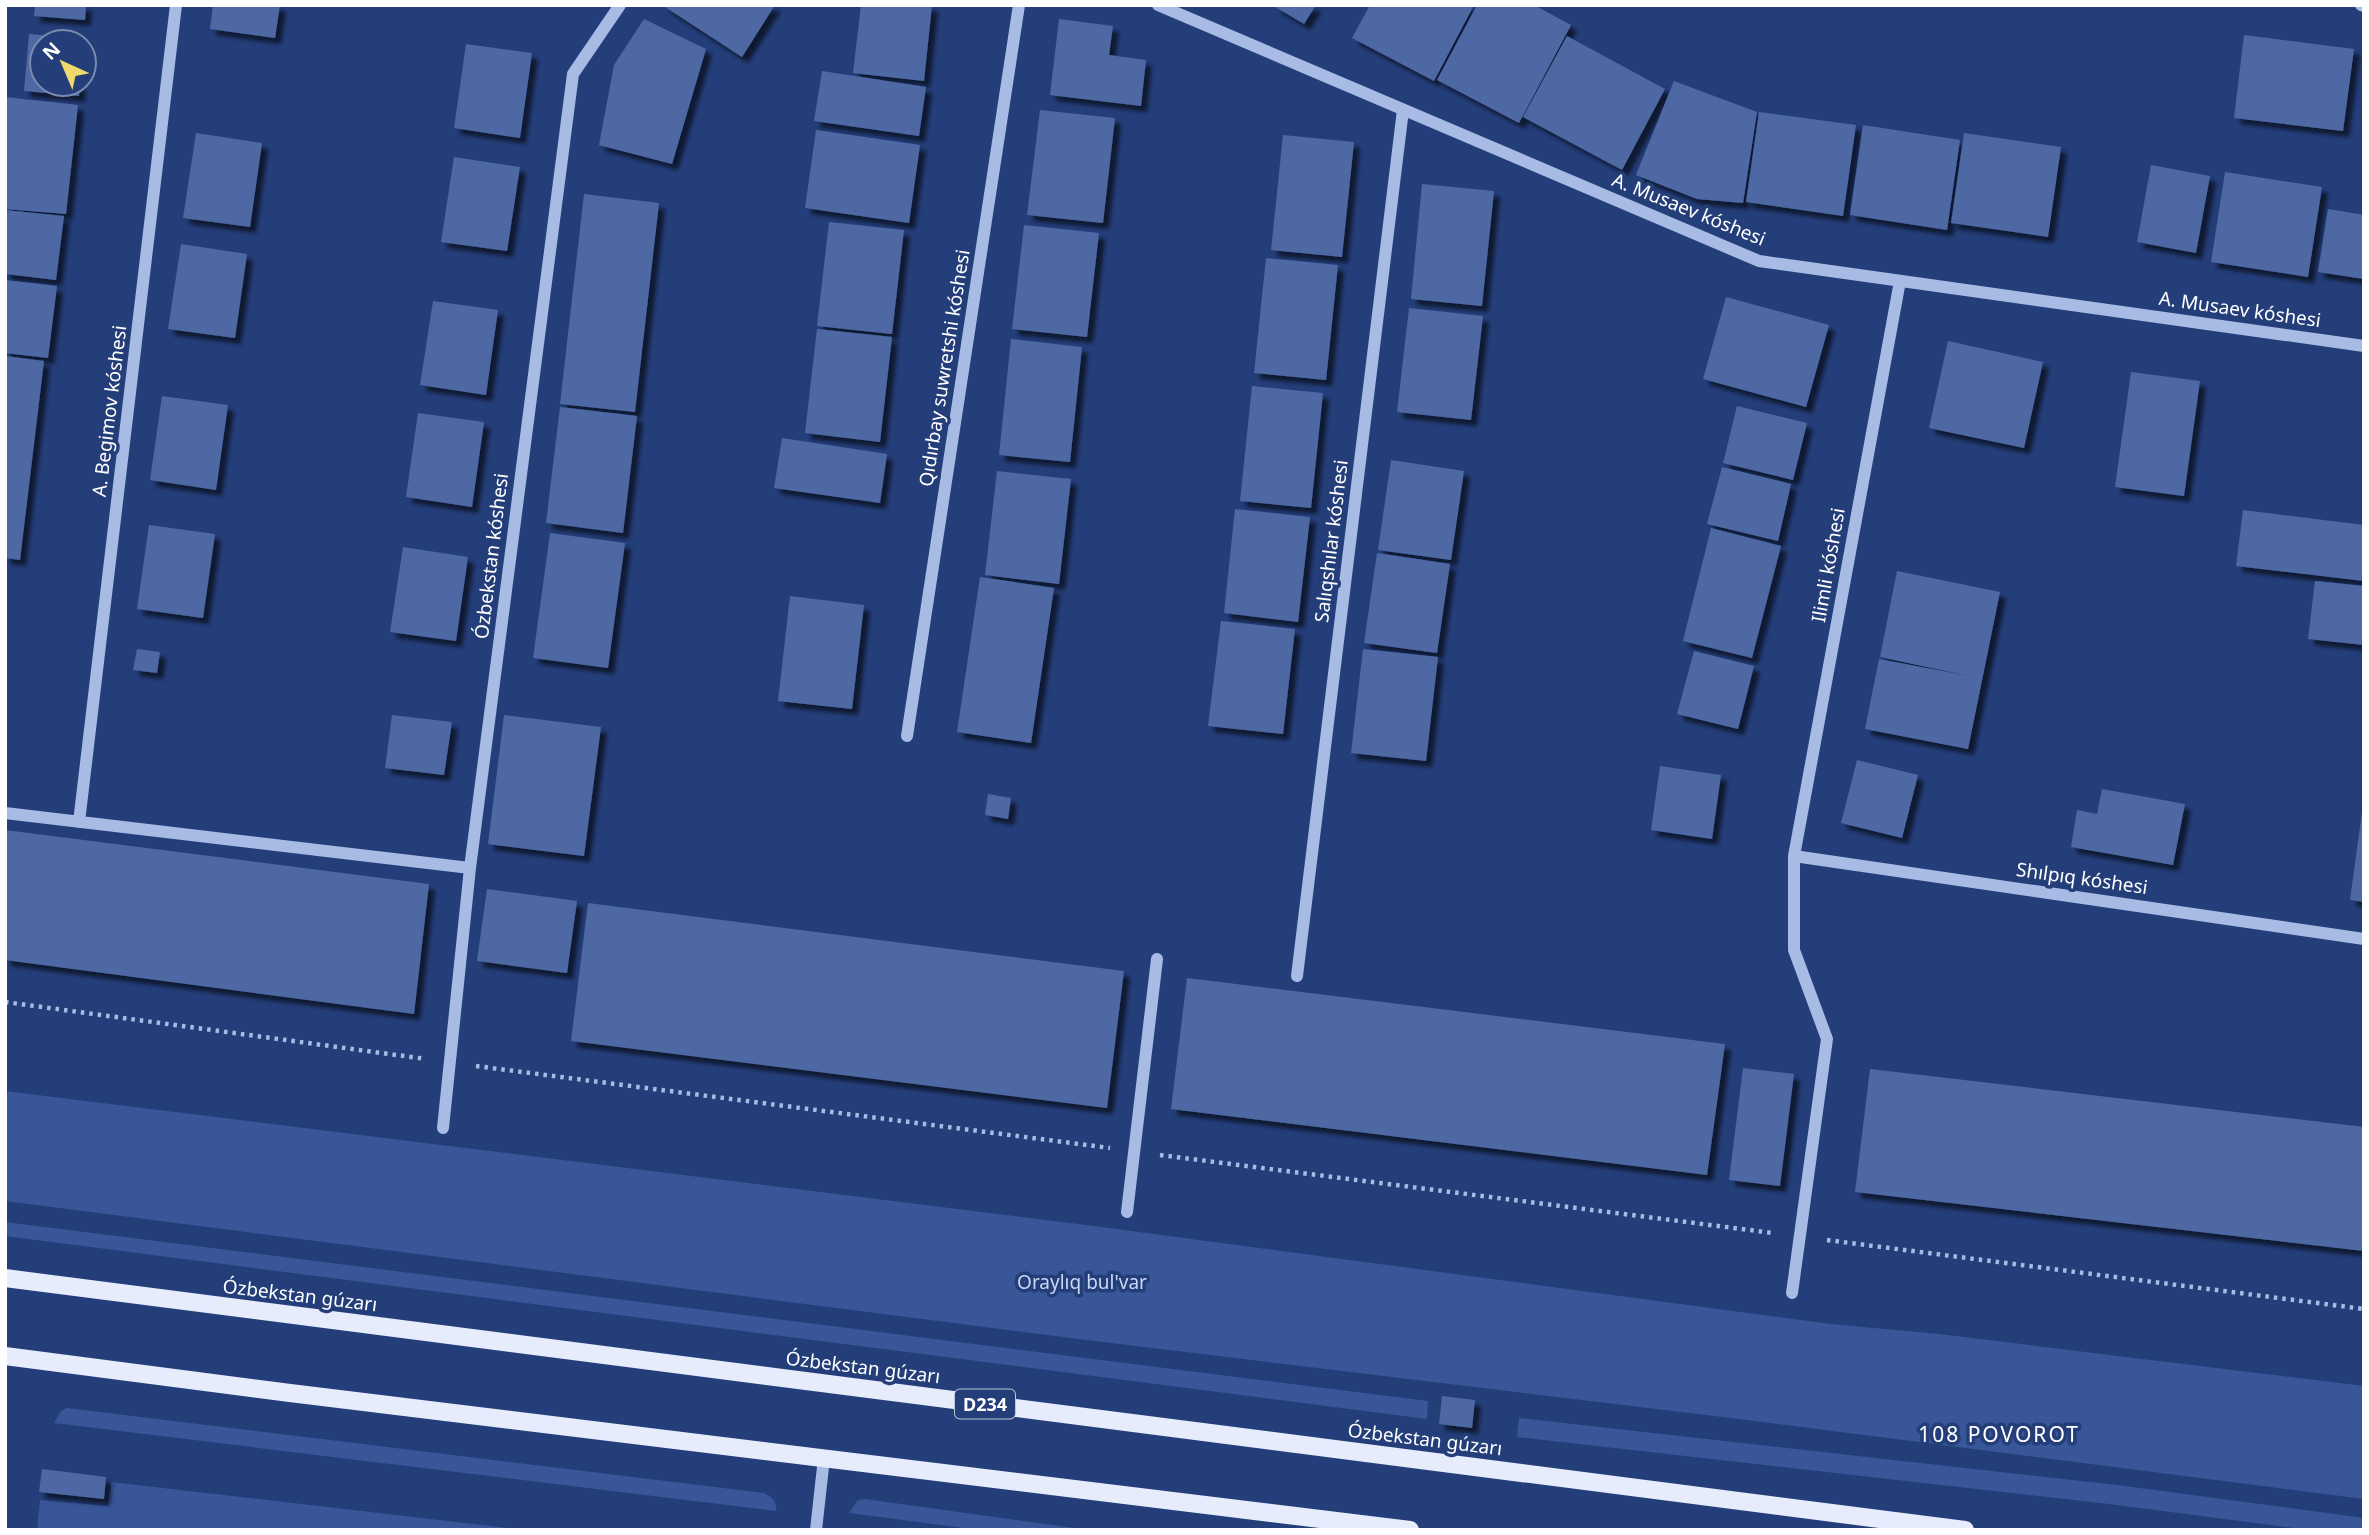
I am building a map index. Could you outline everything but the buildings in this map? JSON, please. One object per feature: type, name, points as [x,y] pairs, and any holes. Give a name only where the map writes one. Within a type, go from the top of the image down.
[{"type":"main road","name":"Ózbekstan gúzarı","points":[[5,1278],[1965,1530]]},
{"type":"main road","points":[[5,1356],[1410,1530]]},
{"type":"street","name":"A. Begimov kóshesi","points":[[79,822],[176,5]]},
{"type":"street","name":"Ózbekstan kóshesi","points":[[443,1128],[470,868],[573,74],[621,5]]},
{"type":"street","name":"Qıdırbay suwretshi kóshesi","points":[[907,736],[1019,5]]},
{"type":"street","name":"A. Musaev kóshesi","points":[[1162,6],[1759,261],[2364,346]]},
{"type":"street","name":"Salıqshılar kóshesi","points":[[1297,975],[1404,110]]},
{"type":"street","name":"Ilimli kóshesi","points":[[1792,1293],[1827,1039],[1794,950],[1794,856],[1900,281]]},
{"type":"street","points":[[5,813],[470,868]]},
{"type":"street","name":"Shılpıq kóshesi","points":[[1794,856],[2364,939]]},
{"type":"street","points":[[1128,1212],[1157,959]]},
{"type":"street","points":[[816,1530],[824,1458]]},
{"type":"path","points":[[5,1002],[449,1062],[2364,1309]]},
{"type":"green space","name":"Oraylıq bul'var","points":[[5,1091],[1086,1225],[1831,1324],[1939,1334],[2364,1386],[2364,1499],[1739,1419],[1070,1338],[5,1201]]},
{"type":"green space","points":[[5,1222],[1428,1401],[1427,1419],[5,1236]]},
{"type":"green space","points":[[67,1408],[764,1493],[773,1500],[776,1511],[54,1423],[61,1411]]},
{"type":"green space","points":[[1519,1418],[2117,1485],[2364,1518],[2364,1530],[2309,1530],[2109,1504],[1517,1437]]},
{"type":"green space","points":[[111,1482],[525,1530],[37,1530],[40,1500],[108,1506]]},
{"type":"green space","points":[[858,1500],[1089,1530],[979,1530],[849,1513]]},
{"type":"district","name":"108 POVOROT","points":[[1999,1434]]}]
